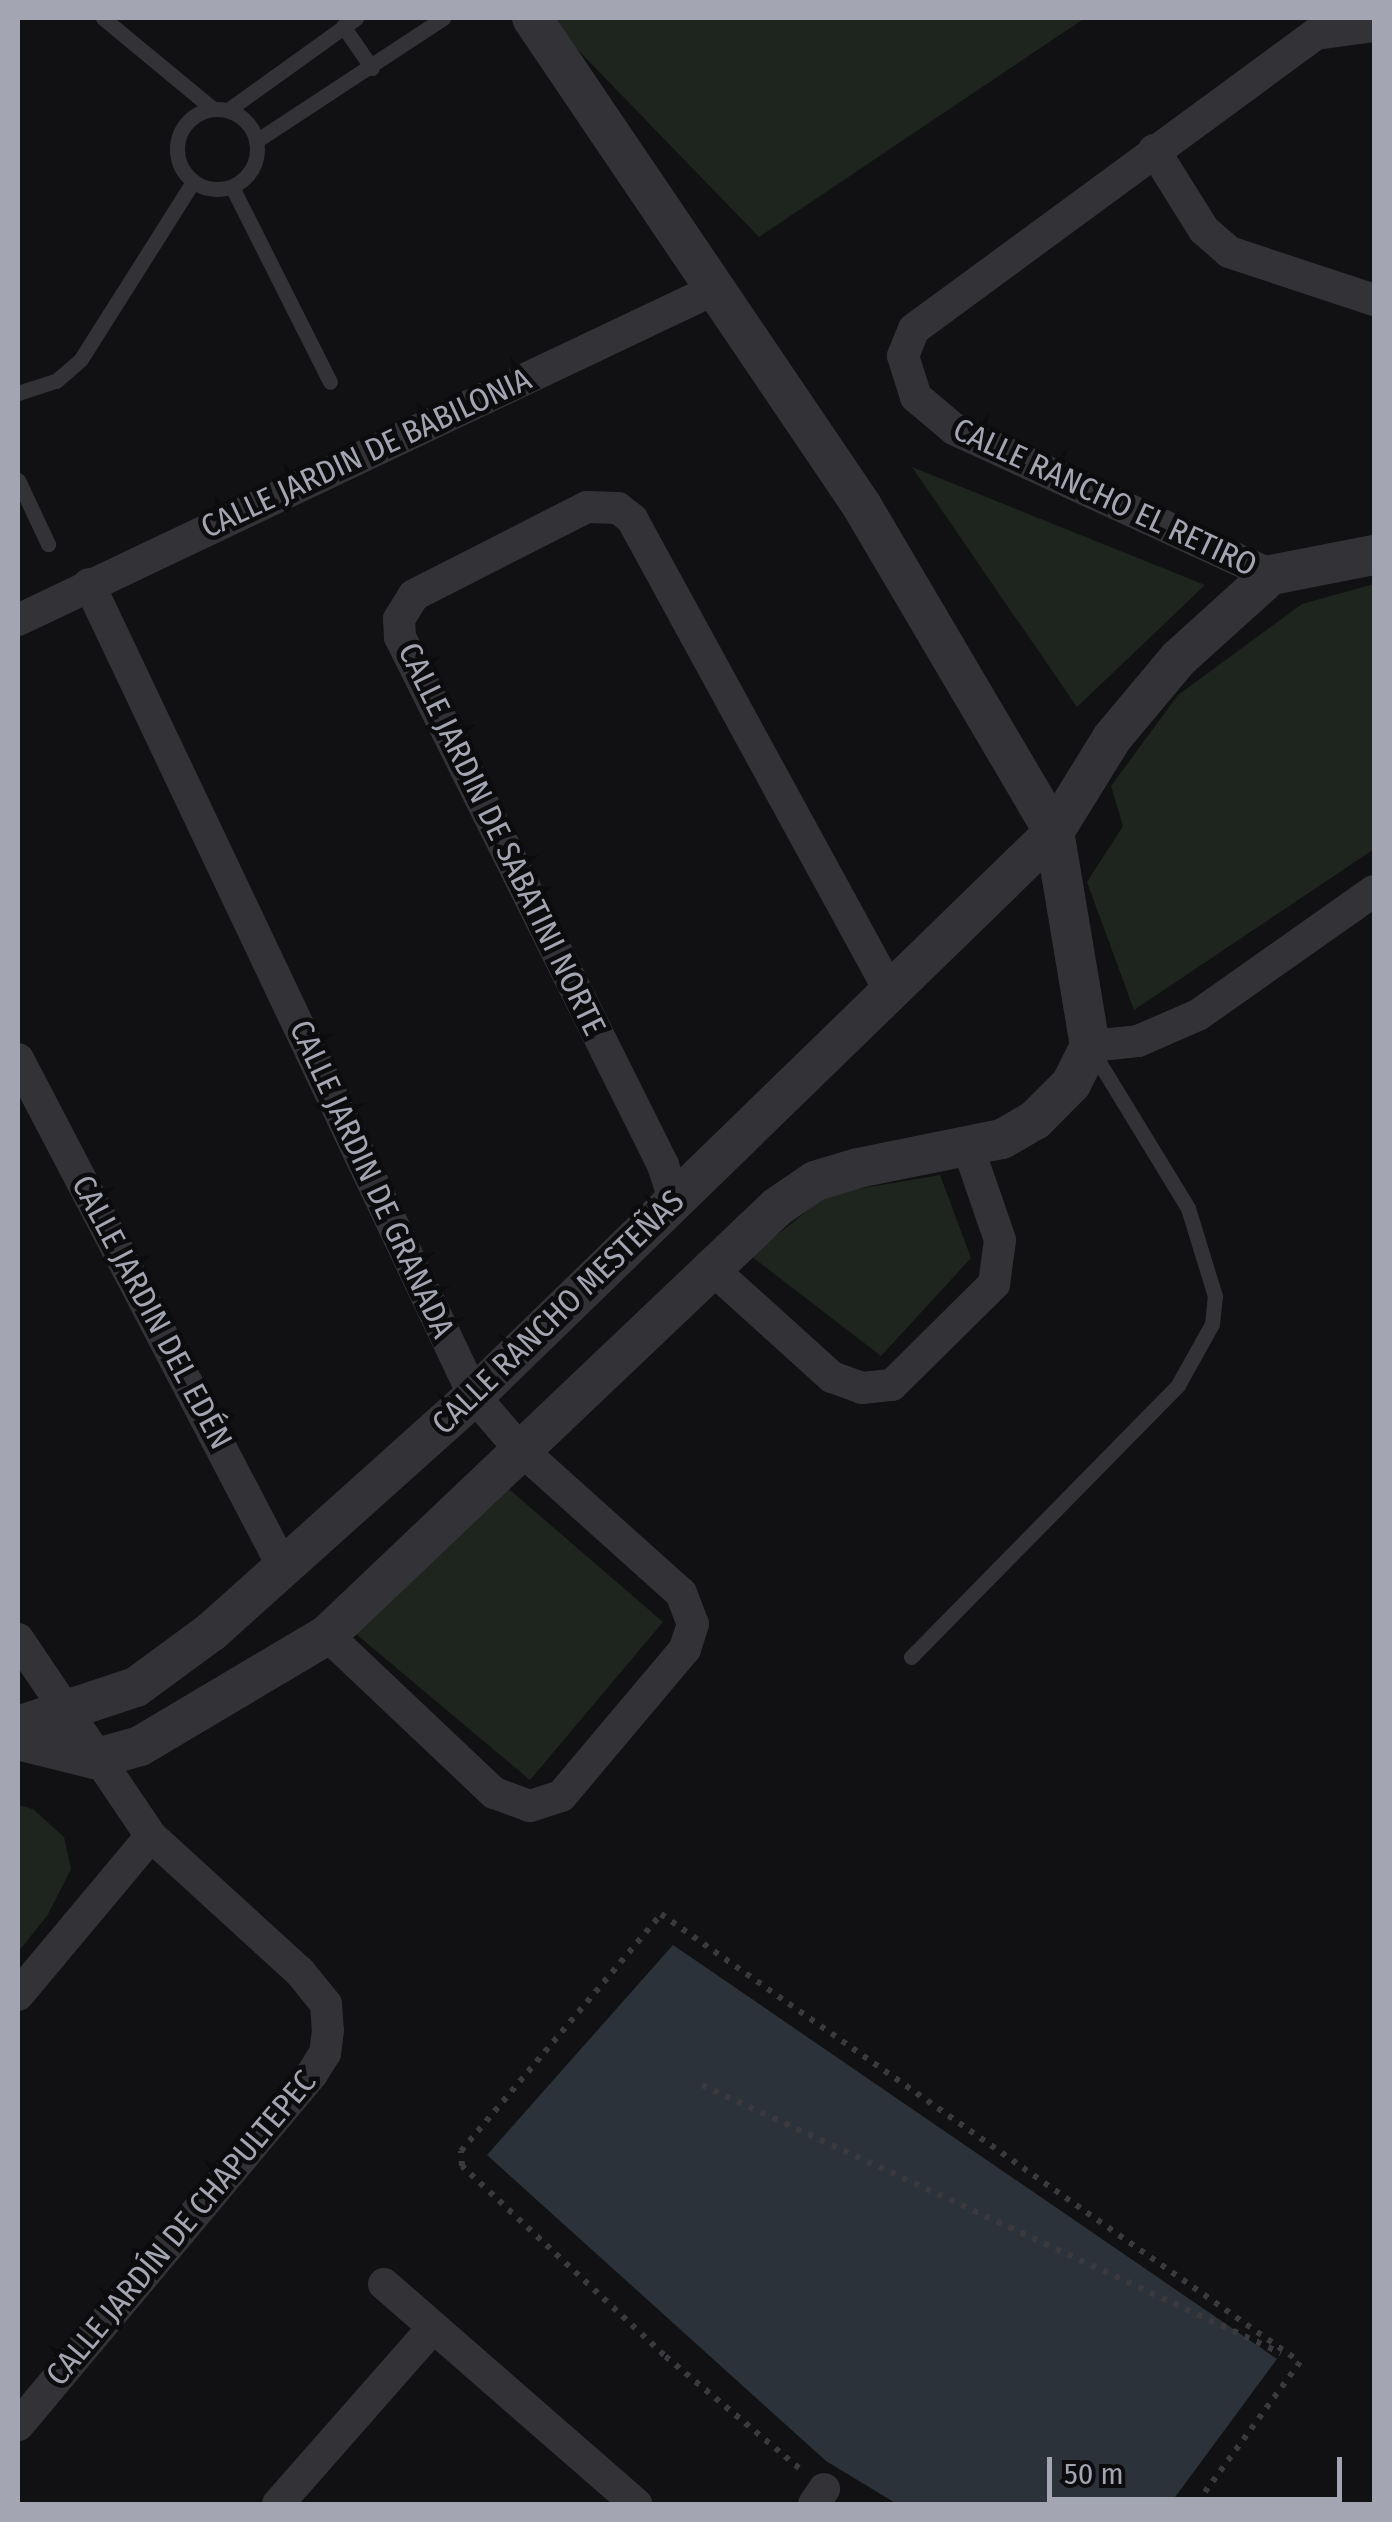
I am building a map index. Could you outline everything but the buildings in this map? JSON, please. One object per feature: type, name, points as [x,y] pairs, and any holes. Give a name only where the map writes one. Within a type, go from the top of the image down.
[{"type":"street","points":[[18,1740],[94,1759],[170,1730],[327,1636],[518,1446],[708,1266],[815,1182],[1002,1139],[1034,1120],[1071,1084],[1090,1046],[1054,832],[862,506],[532,18]]},
{"type":"street","points":[[1374,26],[1316,34],[1154,150],[1204,230],[1229,252],[1374,300]]},
{"type":"street","name":"CALLE RANCHO EL RETIRO","points":[[1154,150],[914,329],[902,356],[916,397],[939,420],[1271,574],[1374,554]]},
{"type":"street","name":"CALLE JARDIN DE BABILONIA","points":[[18,620],[716,289]]},
{"type":"street","name":"CALLE JARDIN DE SABATINI NORTE","points":[[674,1199],[663,1165],[400,637],[399,618],[414,596],[587,507],[602,504],[632,519],[892,995]]},
{"type":"street","name":"CALLE RANCHO MESTEÑAS","points":[[18,1726],[136,1687],[283,1568],[474,1396],[674,1199],[892,995],[1054,832],[1149,690],[1271,574]]},
{"type":"street","name":"CALLE JARDIN DE GRANADA","points":[[89,584],[474,1396],[518,1446],[681,1593],[693,1624],[685,1649],[562,1796],[530,1806],[494,1793],[327,1636]]},
{"type":"street","points":[[1090,1046],[1138,1041],[1198,1015],[1374,892]]},
{"type":"street","name":"CALLE JARDIN DEL EDÉN","points":[[18,1059],[283,1568]]},
{"type":"street","points":[[708,1266],[832,1377],[862,1388],[892,1386],[994,1284],[1000,1240],[968,1148]]},
{"type":"street","points":[[18,1639],[62,1712]]},
{"type":"street","name":"CALLE JARDÍN DE CHAPULTEPEC","points":[[18,2424],[325,2053],[326,2004],[276,1947],[150,1836],[62,1712]]},
{"type":"street","points":[[18,1994],[150,1836]]},
{"type":"street","points":[[384,2284],[620,2500]]},
{"type":"street","points":[[278,2504],[431,2330]]},
{"type":"lane","points":[[103,18],[220,110],[246,122],[256,142],[252,168],[232,187]]},
{"type":"lane","points":[[256,142],[442,18]]},
{"type":"lane","points":[[232,187],[193,182],[177,160],[176,145],[188,120],[220,110],[350,22],[372,68]]},
{"type":"lane","points":[[18,393],[56,381],[81,359],[193,182]]},
{"type":"lane","points":[[232,187],[330,382]]},
{"type":"lane","points":[[18,480],[48,544]]},
{"type":"lane","points":[[911,1657],[1178,1384],[1212,1324],[1215,1296],[1188,1208],[1090,1046]]},
{"type":"path","points":[[819,2497],[462,2166],[461,2150],[661,1914],[1300,2362]]},
{"type":"path","points":[[702,2085],[1300,2362]]},
{"type":"path","points":[[1196,2504],[1300,2362]]},
{"type":"shaded area","points":[[547,18],[1085,18],[759,237]]},
{"type":"shaded area","points":[[912,467],[1205,585],[1077,707]]},
{"type":"shaded area","points":[[1374,584],[1374,849],[1134,1010],[1087,882],[1123,826],[1111,786],[1178,695],[1302,604]]},
{"type":"shaded area","points":[[940,1175],[971,1258],[881,1356],[751,1256],[828,1194]]},
{"type":"shaded area","points":[[503,1484],[663,1622],[530,1780],[356,1634]]},
{"type":"shaded area","points":[[18,1805],[33,1809],[64,1837],[71,1869],[47,1916],[18,1952]]},
{"type":"shaded area","points":[[673,1945],[1277,2359],[1170,2504],[897,2504],[826,2461],[487,2155]]}]
